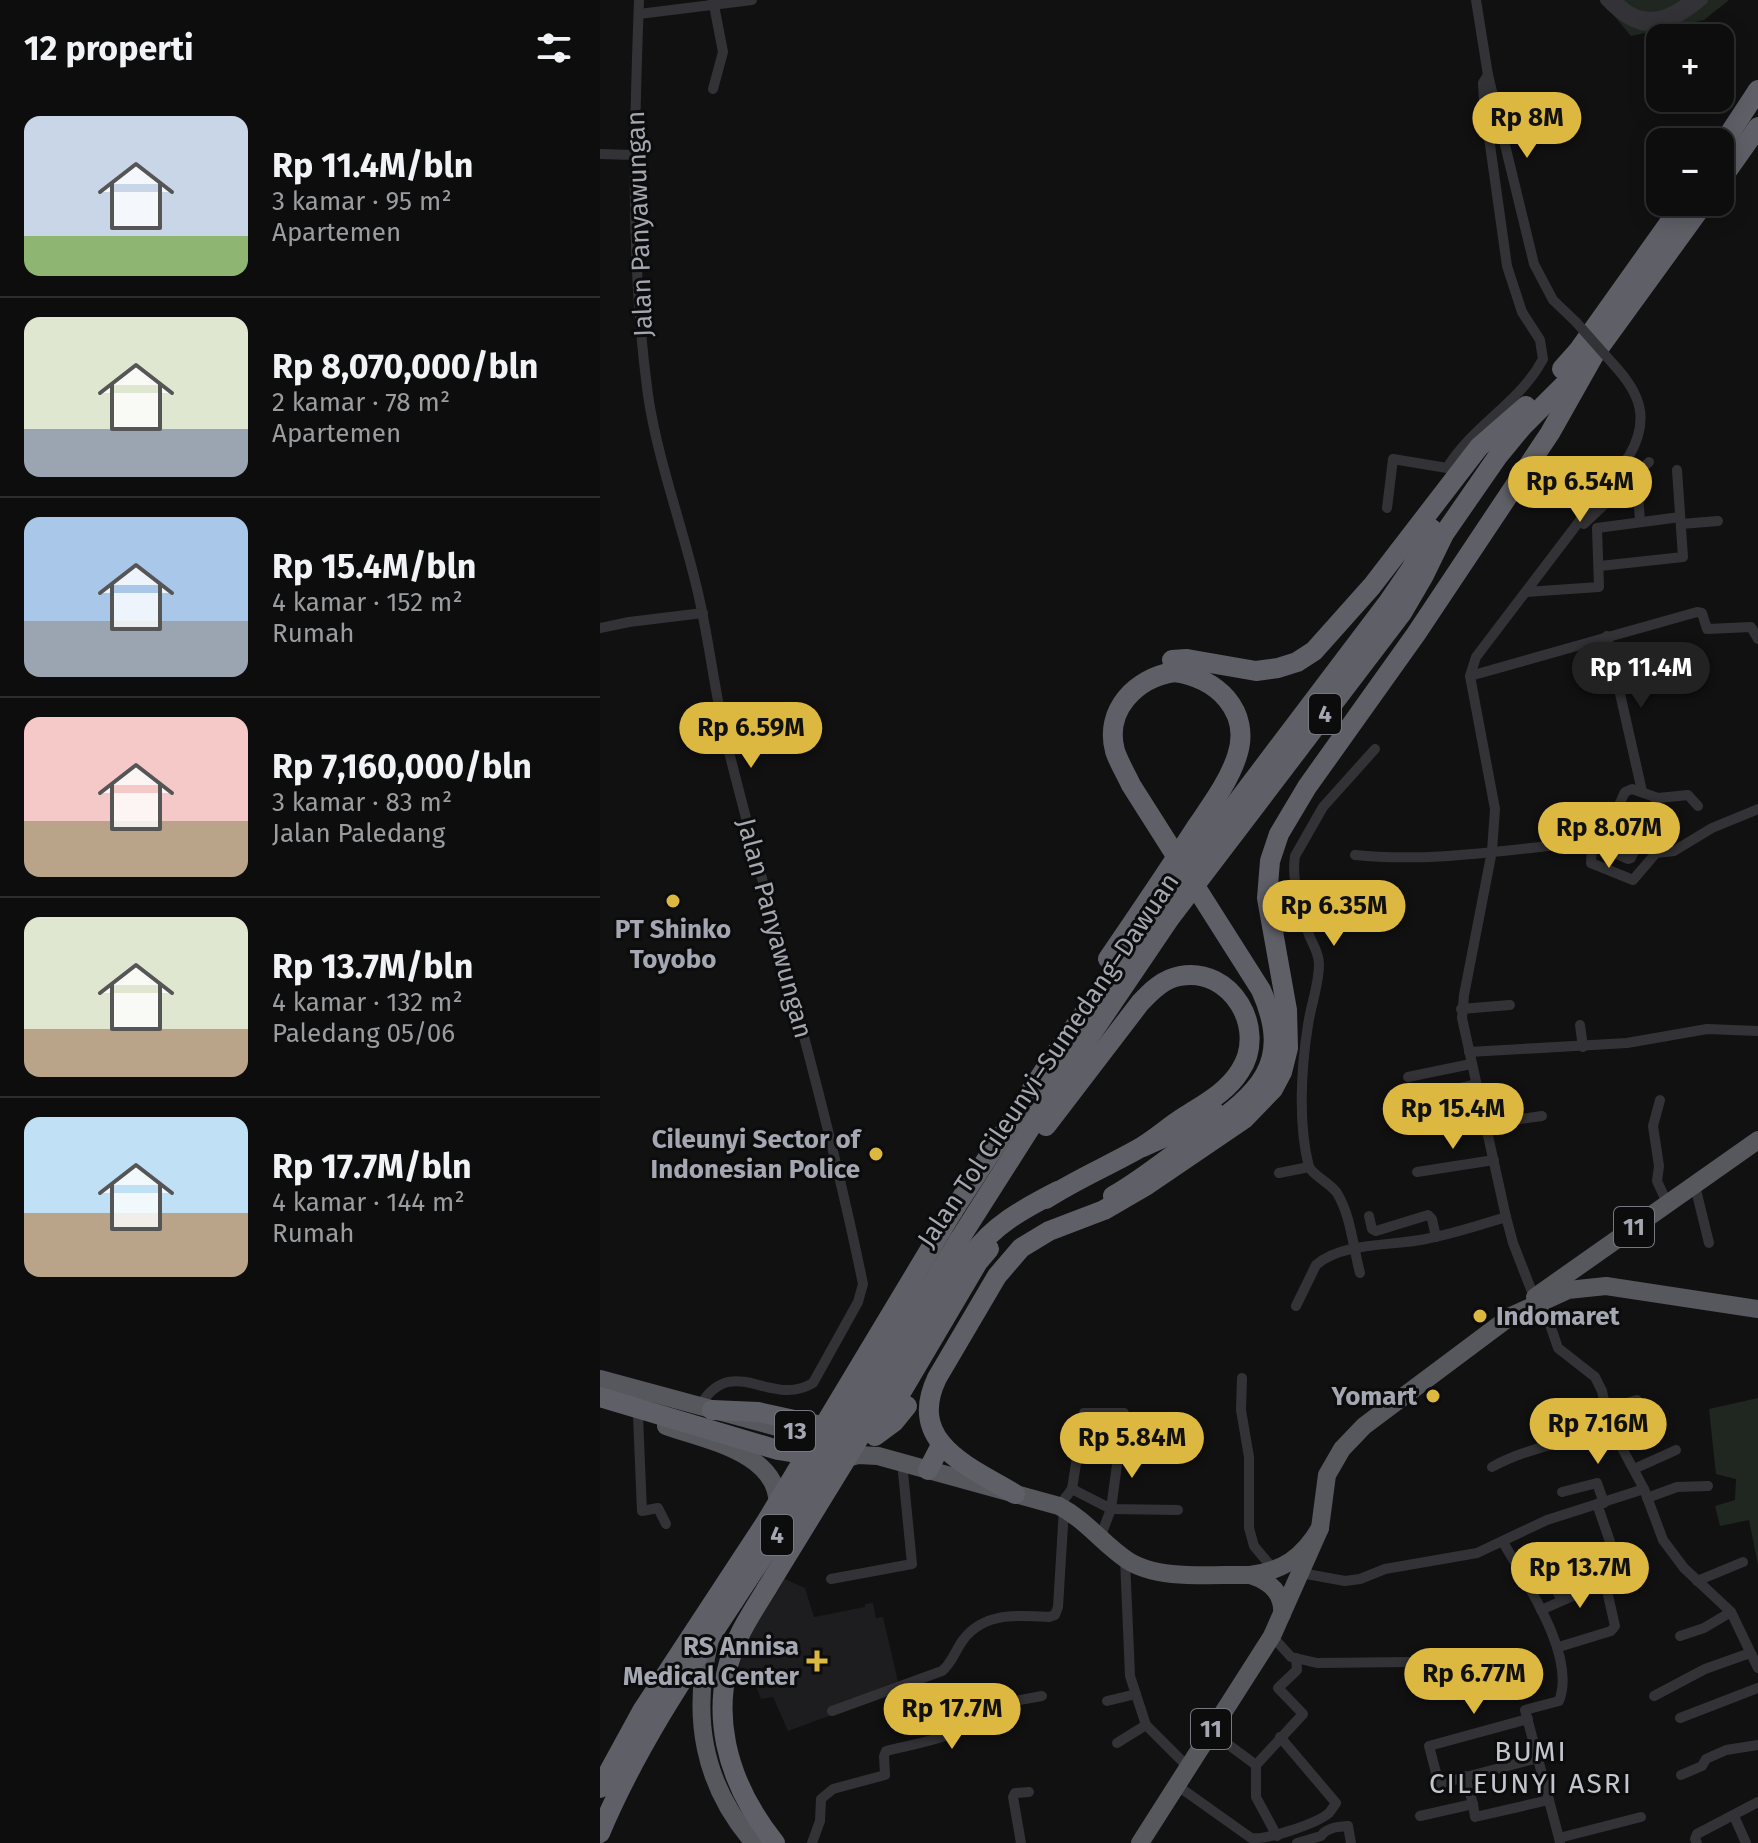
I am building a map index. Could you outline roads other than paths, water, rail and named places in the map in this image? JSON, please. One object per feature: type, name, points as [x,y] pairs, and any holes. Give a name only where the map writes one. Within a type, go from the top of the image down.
[{"type":"highway","points":[[1733,128],[1758,90]]},
{"type":"highway","points":[[1734,161],[1758,127]]},
{"type":"highway","name":"4","points":[[1515,417],[1578,351],[1674,216]]},
{"type":"highway","name":"4","points":[[1594,355],[1695,216]]},
{"type":"highway","points":[[1080,1217],[1104,1210],[1135,1193],[1235,1126],[1260,1106],[1282,1072],[1288,1048],[1287,1010],[1267,898],[1270,861],[1279,834],[1307,787],[1434,608],[1550,433],[1594,355]]},
{"type":"highway","name":"Jalan Tol Cileunyi–Sumedang–Dawuan","points":[[600,1833],[612,1804],[657,1721],[1069,1067],[1102,993],[1170,918],[1402,613],[1444,534],[1498,456],[1522,427],[1594,355]]},
{"type":"highway","points":[[754,1843],[722,1800],[709,1768],[702,1730],[701,1698],[713,1627],[771,1529],[804,1485],[825,1467],[876,1446],[933,1375],[997,1276],[1021,1248],[1080,1217],[1143,1178],[1232,1113],[1254,1092],[1270,1063],[1273,1025],[1261,990],[1131,785],[1115,750],[1113,731],[1123,700],[1144,681],[1187,659],[1256,671],[1297,662],[1314,651],[1372,586],[1479,447],[1515,417]]},
{"type":"highway","name":"Jalan Tol Cileunyi–Sumedang–Dawuan","points":[[600,1788],[642,1711],[766,1522],[953,1211],[1209,839],[1389,601],[1452,497],[1515,417]]},
{"type":"highway","points":[[775,1843],[736,1782],[726,1749],[723,1713],[727,1679],[738,1638],[970,1257],[987,1236],[1008,1218],[1185,1128],[1229,1100],[1252,1075],[1259,1059],[1261,1024],[1245,985],[1113,778],[1101,745],[1101,727],[1112,694],[1136,671],[1173,666],[1202,678],[1227,696],[1240,727],[1238,755],[1213,802],[1102,993]]},
{"type":"highway","points":[[959,1240],[1140,1003],[1166,981],[1179,976],[1209,978],[1235,995],[1243,1009],[1251,1039],[1243,1067],[1222,1091],[1143,1147]]},
{"type":"highway","name":"11","points":[[1140,1843],[1272,1636],[1320,1528],[1327,1475],[1350,1439],[1374,1418],[1538,1299],[1577,1265],[1758,1140]]},
{"type":"highway","points":[[706,1409],[758,1412],[817,1425],[850,1426],[883,1413],[905,1387],[978,1262],[1015,1223],[1058,1191]]},
{"type":"highway","points":[[1577,1265],[1577,1275],[1587,1287]]},
{"type":"highway","name":"11","points":[[1538,1299],[1568,1290],[1606,1286],[1758,1309]]},
{"type":"highway","points":[[933,1375],[928,1414],[934,1435],[954,1457],[1015,1494]]},
{"type":"highway","name":"13","points":[[600,1379],[706,1409],[876,1446]]},
{"type":"highway","points":[[600,1400],[778,1450],[809,1455]]},
{"type":"highway","name":"13","points":[[600,1400],[752,1460],[765,1470],[776,1489],[778,1510],[771,1529]]},
{"type":"highway","points":[[928,1470],[941,1445]]},
{"type":"highway","points":[[876,1446],[902,1462],[1061,1507],[1073,1513],[1125,1559],[1153,1571],[1250,1575],[1275,1571],[1299,1556],[1320,1528]]},
{"type":"highway","points":[[1250,1575],[1265,1580],[1276,1590],[1282,1602],[1282,1614]]},
{"type":"street","name":"Jalan Panyawungan","points":[[639,0],[634,155],[636,281],[649,398],[703,613],[727,745],[833,1146],[863,1284],[858,1302],[813,1383],[801,1390],[786,1392],[737,1380],[723,1381],[706,1396],[706,1409]]},
{"type":"street","points":[[639,14],[714,2],[752,0]]},
{"type":"street","points":[[1476,0],[1488,75],[1534,264],[1553,300],[1632,386],[1638,400],[1641,423],[1638,441],[1476,657],[1470,676],[1494,803],[1492,851],[1461,1009],[1506,1217],[1558,1348],[1595,1377],[1607,1408],[1609,1424],[1646,1494],[1663,1540],[1697,1581],[1731,1612],[1758,1668]]},
{"type":"street","points":[[1605,0],[1622,18],[1637,26],[1657,27],[1681,16],[1703,0]]},
{"type":"street","points":[[1617,0],[1638,16],[1652,18],[1677,10],[1689,0]]},
{"type":"street","points":[[713,89],[723,52],[714,2]]},
{"type":"street","points":[[1387,508],[1393,459],[1447,468],[1467,440],[1528,381],[1543,359],[1540,340],[1522,312],[1507,266],[1484,102],[1483,83],[1488,75]]},
{"type":"street","points":[[600,154],[634,155]]},
{"type":"street","points":[[1562,545],[1649,462]]},
{"type":"street","points":[[1600,566],[1681,558],[1677,470]]},
{"type":"street","points":[[1638,494],[1640,521]]},
{"type":"street","points":[[1526,592],[1599,587],[1597,528],[1640,521],[1718,521]]},
{"type":"street","points":[[1470,676],[1699,612],[1707,629],[1751,627],[1755,629],[1758,639]]},
{"type":"street","points":[[600,628],[703,613]]},
{"type":"street","points":[[1607,636],[1642,791]]},
{"type":"street","points":[[1360,1273],[1348,1221],[1335,1190],[1309,1167],[1303,1146],[1303,1058],[1310,1012],[1317,990],[1319,959],[1301,911],[1294,865],[1295,856],[1323,807],[1375,749]]},
{"type":"street","points":[[1658,798],[1631,858],[1603,848],[1603,836],[1625,792],[1632,789],[1658,798],[1688,795],[1698,806]]},
{"type":"street","points":[[1355,855],[1387,858],[1587,842],[1592,846],[1591,863],[1633,880],[1650,864],[1656,853],[1674,851],[1712,828],[1758,809]]},
{"type":"street","points":[[1461,1009],[1510,1005]]},
{"type":"street","points":[[1580,1025],[1583,1047]]},
{"type":"street","points":[[1469,1052],[1583,1047],[1662,1038],[1707,1029],[1758,1031]]},
{"type":"street","points":[[1408,1077],[1471,1064]]},
{"type":"street","points":[[1411,1100],[1476,1084]]},
{"type":"street","points":[[1660,1100],[1653,1126],[1659,1166],[1657,1181],[1668,1205]]},
{"type":"street","points":[[1486,1124],[1542,1116]]},
{"type":"street","points":[[1417,1172],[1494,1160]]},
{"type":"street","points":[[1279,1173],[1309,1167]]},
{"type":"street","points":[[1695,1186],[1709,1243]]},
{"type":"street","points":[[1369,1216],[1372,1229],[1376,1231],[1430,1216],[1436,1237]]},
{"type":"street","points":[[1296,1306],[1316,1265],[1321,1261],[1355,1248],[1436,1237],[1506,1217]]},
{"type":"street","points":[[1242,1378],[1241,1410],[1249,1457],[1249,1528],[1254,1546],[1275,1571]]},
{"type":"street","points":[[1607,1408],[1637,1400]]},
{"type":"street","points":[[832,1711],[942,1671],[966,1637],[982,1623],[1009,1614],[1055,1615],[1058,1607],[1061,1507],[1072,1489],[1084,1413],[1124,1413],[1111,1509],[1100,1538]]},
{"type":"street","points":[[638,1416],[642,1511],[658,1508],[666,1524]]},
{"type":"street","points":[[1492,1467],[1546,1445],[1587,1436],[1609,1424]]},
{"type":"street","points":[[1634,1469],[1676,1450]]},
{"type":"street","points":[[831,1579],[912,1564],[902,1462]]},
{"type":"street","points":[[1541,1610],[1605,1582],[1617,1573],[1618,1565],[1597,1483],[1562,1492]]},
{"type":"street","points":[[1301,1573],[1331,1580],[1360,1579],[1385,1569],[1477,1553],[1547,1520],[1600,1504],[1677,1487],[1708,1486]]},
{"type":"street","points":[[1072,1489],[1111,1509],[1178,1510]]},
{"type":"street","points":[[1503,1542],[1541,1610],[1556,1648],[1565,1686],[1559,1701],[1525,1710],[1559,1840],[1641,1817]]},
{"type":"street","points":[[1125,1559],[1129,1663],[1136,1694],[1146,1725],[1187,1766]]},
{"type":"street","points":[[1697,1581],[1743,1562]]},
{"type":"street","points":[[1545,1566],[1561,1599]]},
{"type":"street","points":[[1562,1646],[1611,1631],[1615,1626],[1605,1582]]},
{"type":"street","points":[[1680,1636],[1704,1628],[1731,1612]]},
{"type":"street","points":[[1272,1636],[1285,1652],[1317,1663],[1413,1662]]},
{"type":"street","points":[[1654,1696],[1705,1669],[1754,1655]]},
{"type":"street","points":[[1277,1836],[1256,1797],[1256,1765],[1303,1714],[1278,1688],[1297,1670],[1296,1658]]},
{"type":"street","points":[[1680,1718],[1758,1688]]},
{"type":"street","points":[[1107,1701],[1136,1694]]},
{"type":"street","points":[[812,1843],[820,1821],[821,1799],[833,1789],[885,1775],[886,1751],[926,1742],[964,1727],[987,1706],[1042,1696]]},
{"type":"street","points":[[1528,1719],[1429,1746],[1439,1784],[1538,1758]]},
{"type":"street","points":[[1117,1743],[1146,1725]]},
{"type":"street","points":[[1210,1731],[1256,1765]]},
{"type":"street","points":[[1175,1784],[1251,1838],[1277,1836],[1330,1813],[1336,1803],[1280,1737]]},
{"type":"street","points":[[1681,1775],[1726,1750],[1758,1745]]},
{"type":"street","points":[[1465,1776],[1475,1817],[1549,1800]]},
{"type":"street","points":[[1021,1843],[1013,1797],[1015,1793],[1029,1792]]},
{"type":"street","points":[[1697,1843],[1697,1834],[1758,1802]]},
{"type":"street","points":[[1420,1816],[1473,1804]]},
{"type":"street","points":[[1734,1816],[1746,1843]]},
{"type":"street","points":[[1297,1843],[1321,1836],[1336,1827],[1348,1826],[1351,1843]]},
{"type":"place","name":"PT Shinko Toyobo","points":[[673,901]]},
{"type":"place","name":"Cileunyi Sector of Indonesian Police","points":[[876,1154]]},
{"type":"place","name":"Indomaret","points":[[1480,1316]]},
{"type":"place","name":"Yomart","points":[[1433,1396]]},
{"type":"place","name":"RS Annisa Medical Center","points":[[817,1661]]},
{"type":"district","name":"BUMI CILEUNYI ASRI","points":[[1531,1767]]}]
